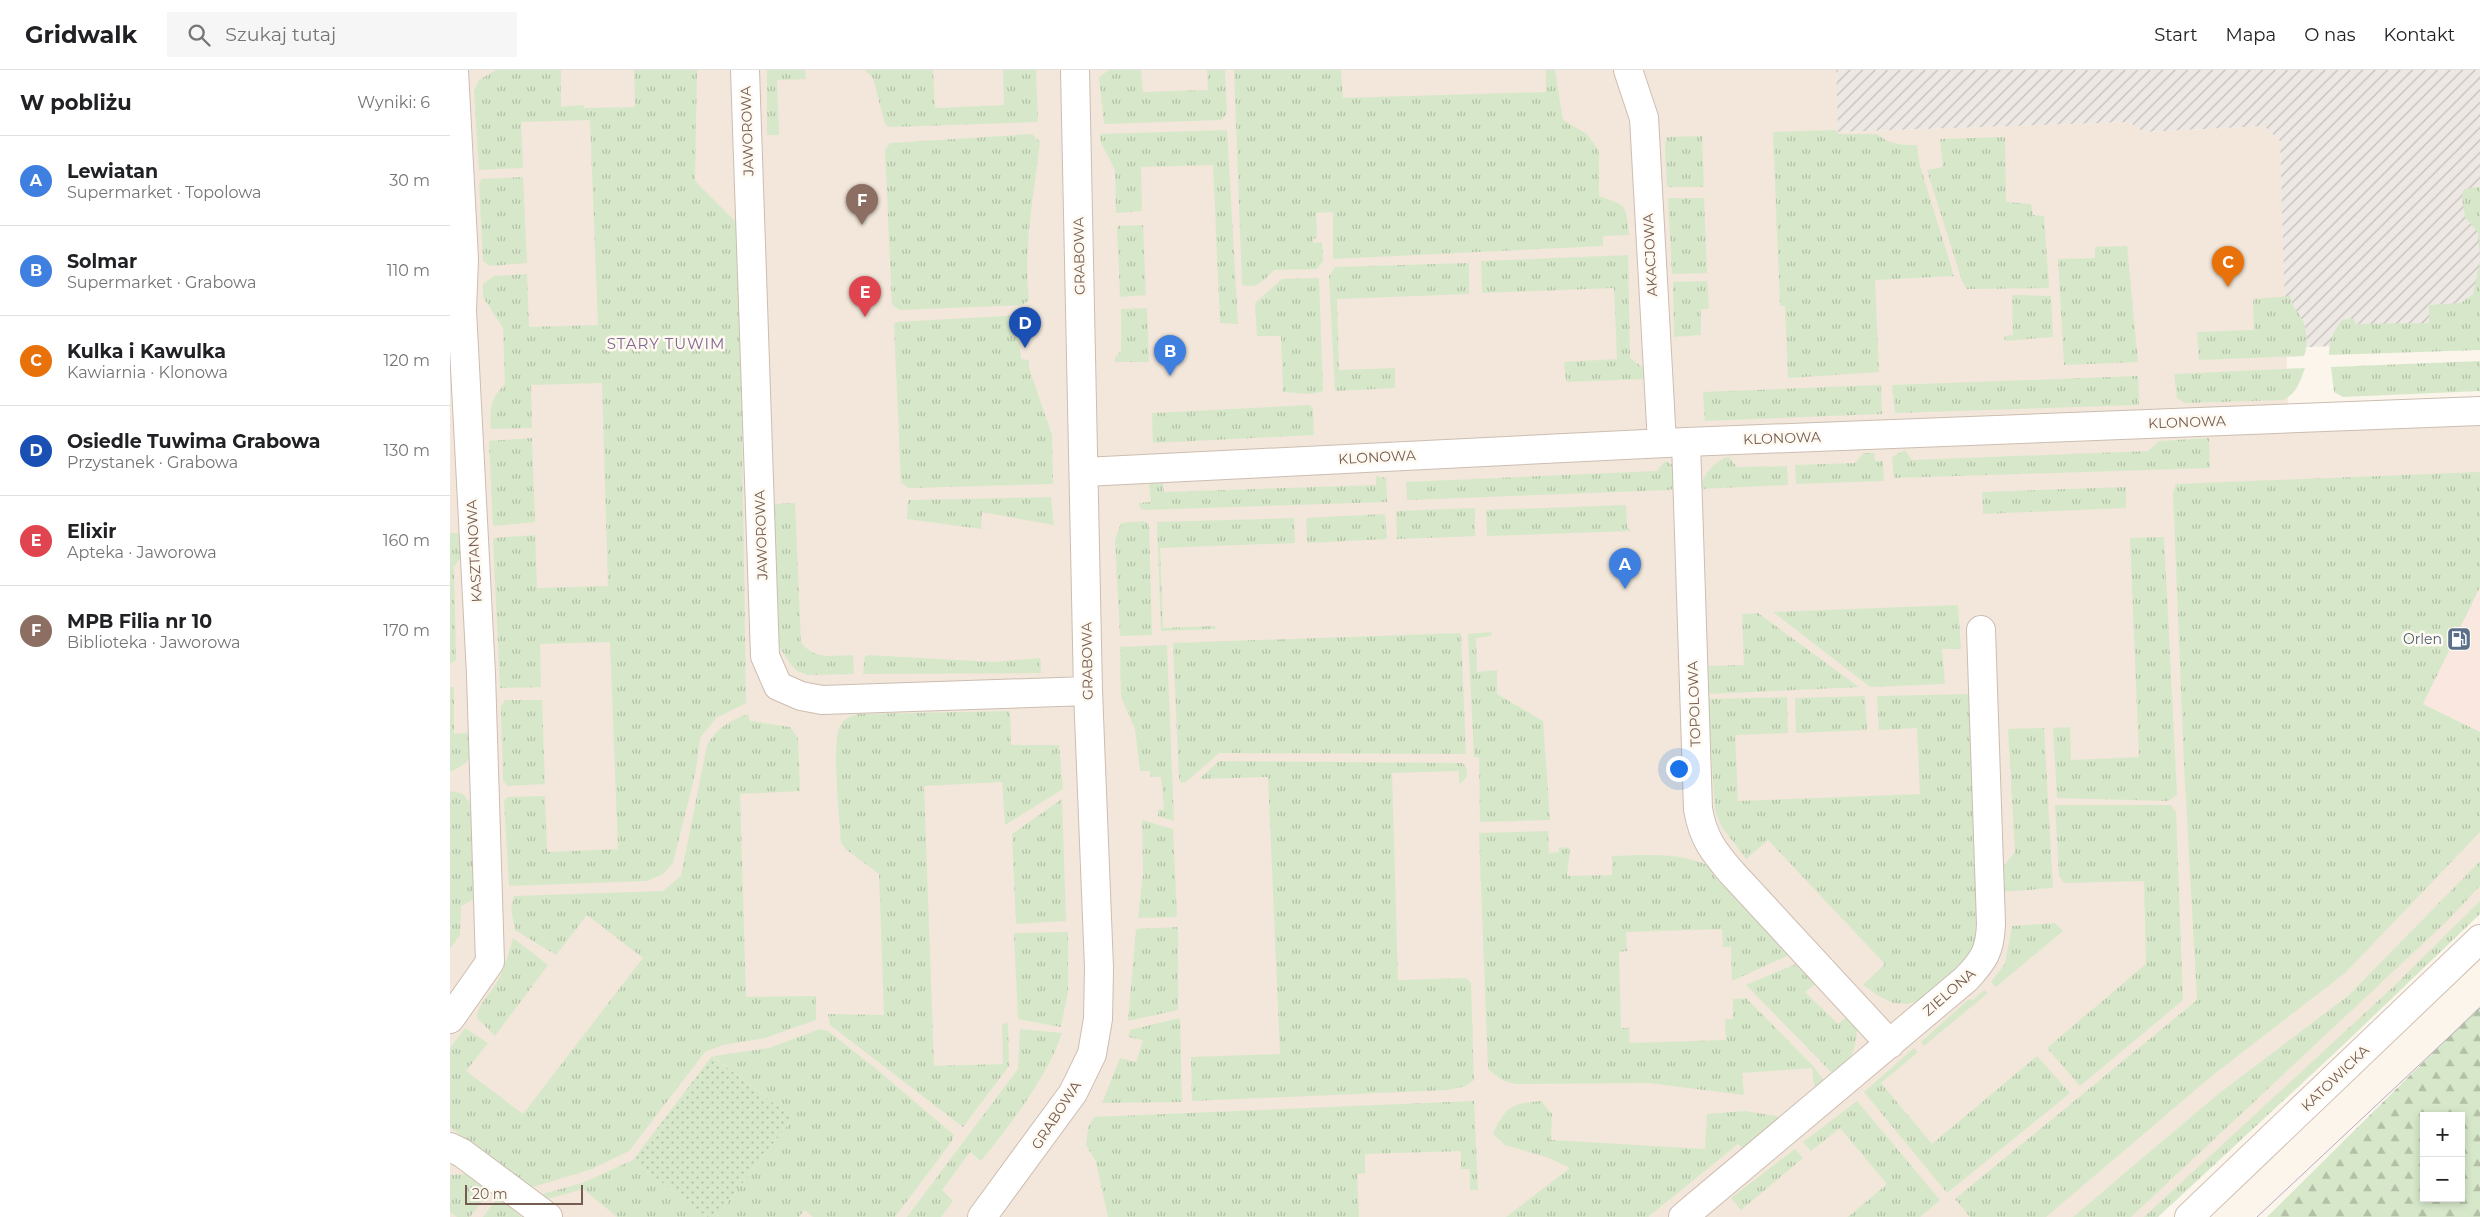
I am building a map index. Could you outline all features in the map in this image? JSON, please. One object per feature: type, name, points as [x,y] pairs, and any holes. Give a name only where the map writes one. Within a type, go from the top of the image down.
[{"type":"street","name":"KASZTANOWA","points":[[450,1019],[490,962],[481,674],[462,310],[464,259],[454,70]]},
{"type":"street","name":"JAWOROWA","points":[[745,70],[765,656],[778,686],[802,696],[822,700],[1088,690]]},
{"type":"street","name":"GRABOWA","points":[[982,1217],[1073,1094],[1092,1054],[1098,1020],[1099,968],[1088,690],[1075,70]]},
{"type":"street","name":"AKACJOWA","points":[[1628,70],[1644,118],[1674,442]]},
{"type":"street","name":"KLONOWA","points":[[1084,472],[1674,442],[2480,411]]},
{"type":"street","name":"TOPOLOWA","points":[[1674,442],[1698,809],[1702,829],[1708,844],[1726,866],[1890,1044]]},
{"type":"street","name":"ZIELONA","points":[[1683,1217],[1890,1044],[1983,962],[1991,938],[1981,630]]},
{"type":"street","name":"KATOWICKA","points":[[2189,1217],[2480,939]]},
{"type":"street","points":[[450,1147],[462,1153],[548,1217]]},
{"type":"shaded area","points":[[450,70],[1836,70],[1839,132],[2129,122],[2144,132],[2264,126],[2280,141],[2289,431],[2480,425],[2480,913],[2156,1217],[450,1217]]},
{"type":"shaded area","points":[[1836,70],[2480,70],[2480,340],[2286,348],[2280,141],[2264,126],[2144,132],[2129,122],[1838,132]]},
{"type":"shaded area","name":"Orlen","points":[[2480,557],[2480,768],[2396,721]]},
{"type":"green space","points":[[496,70],[561,70],[561,107],[583,105],[584,108],[635,107],[634,70],[697,70],[695,181],[739,225],[746,703],[716,718],[700,738],[696,770],[673,863],[663,874],[647,881],[509,886],[504,801],[507,797],[545,796],[547,852],[618,849],[610,642],[540,644],[541,687],[500,688],[493,538],[535,535],[537,588],[608,586],[602,383],[531,385],[532,428],[491,429],[492,404],[496,395],[505,384],[503,328],[483,297],[483,284],[494,276],[527,274],[529,327],[598,325],[590,120],[521,122],[523,168],[479,170],[474,92],[479,80]]},
{"type":"green space","points":[[767,70],[805,70],[806,79],[777,80],[779,135],[767,135]]},
{"type":"green space","points":[[865,70],[933,70],[935,108],[1004,105],[1003,70],[1036,70],[1038,122],[889,127],[885,124],[873,78]]},
{"type":"green space","points":[[1109,70],[1141,70],[1143,92],[1208,90],[1207,70],[1225,70],[1227,114],[1221,120],[1104,124],[1099,77]]},
{"type":"green space","points":[[1234,70],[1341,70],[1343,98],[1546,92],[1546,70],[1555,70],[1563,120],[1587,134],[1599,151],[1599,196],[1615,202],[1624,208],[1629,235],[1603,236],[1603,246],[1333,259],[1333,212],[1316,213],[1317,238],[1313,239],[1313,243],[1322,242],[1323,261],[1317,269],[1274,270],[1256,285],[1242,285]]},
{"type":"green space","points":[[1227,130],[1238,324],[1220,323],[1213,165],[1141,167],[1142,211],[1116,213],[1115,170],[1101,143],[1100,134]]},
{"type":"green space","points":[[1835,130],[1839,134],[1877,134],[1886,140],[1896,143],[1917,145],[1920,166],[1954,276],[1875,280],[1879,372],[1788,378],[1785,306],[1780,306],[1773,132]]},
{"type":"green space","points":[[1032,134],[1040,142],[1028,240],[1029,300],[1022,305],[900,310],[892,305],[885,150],[890,143]]},
{"type":"green space","points":[[1702,136],[1704,187],[1667,187],[1666,137]]},
{"type":"green space","points":[[2005,137],[2006,202],[2031,204],[2033,215],[2044,216],[2049,288],[1967,289],[1962,281],[1927,170],[1943,167],[1940,139]]},
{"type":"green space","points":[[523,177],[527,263],[490,266],[483,261],[479,183],[482,179]]},
{"type":"green space","points":[[2480,187],[2480,260],[2478,233],[2465,217],[2462,196],[2464,189]]},
{"type":"green space","points":[[1668,198],[1704,198],[1707,273],[1672,274]]},
{"type":"green space","points":[[1143,225],[1146,295],[1120,297],[1117,226]]},
{"type":"green space","points":[[2127,246],[2138,362],[2064,365],[2058,259],[2095,258],[2095,247]]},
{"type":"green space","points":[[1628,255],[1630,358],[1647,371],[1648,379],[1566,382],[1564,362],[1617,359],[1614,288],[1482,293],[1481,261]]},
{"type":"green space","points":[[2480,260],[2480,350],[2329,355],[2332,336],[2342,320],[2354,318],[2355,324],[2429,323],[2429,305],[2461,303],[2473,294]]},
{"type":"green space","points":[[1469,263],[1469,294],[1337,299],[1339,370],[1395,368],[1395,388],[1335,391],[1329,276],[1335,267]]},
{"type":"green space","points":[[1319,278],[1323,391],[1311,394],[1283,392],[1281,336],[1257,336],[1255,303],[1282,279]]},
{"type":"green space","points":[[1707,281],[1709,309],[1701,309],[1701,335],[1674,337],[1673,282]]},
{"type":"green space","points":[[2012,295],[2051,296],[2053,337],[2005,341],[2004,336],[2013,335]]},
{"type":"green space","points":[[2290,296],[2305,329],[2306,344],[2304,356],[2199,360],[2197,332],[2254,330],[2253,299]]},
{"type":"green space","points":[[1147,308],[1149,362],[1115,362],[1115,358],[1121,351],[1121,309]]},
{"type":"green space","points":[[1021,315],[1026,323],[1026,333],[1019,334],[1021,359],[1029,360],[1029,368],[1052,435],[1053,484],[909,488],[901,483],[894,324],[897,322]]},
{"type":"green space","points":[[2480,361],[2480,391],[2343,397],[2334,392],[2331,367]]},
{"type":"green space","points":[[2305,368],[2295,391],[2283,400],[2185,403],[2177,398],[2174,374]]},
{"type":"green space","points":[[2138,376],[2139,405],[1895,413],[1892,385]]},
{"type":"green space","points":[[1881,385],[1882,414],[1705,421],[1703,392]]},
{"type":"green space","points":[[1309,405],[1313,408],[1314,435],[1153,443],[1152,413]]},
{"type":"green space","points":[[532,438],[535,522],[493,526],[489,441]]},
{"type":"green space","points":[[2209,438],[2210,468],[1894,478],[1892,457],[1905,450],[1912,460],[2148,451],[2159,441]]},
{"type":"green space","points":[[1864,453],[1874,453],[1875,461],[1883,461],[1884,481],[1796,484],[1795,465],[1855,463]]},
{"type":"green space","points":[[1729,457],[1737,467],[1787,466],[1788,485],[1700,489],[1710,468],[1719,461]]},
{"type":"green space","points":[[1665,461],[1679,468],[1678,485],[1670,490],[1407,500],[1406,482],[1657,471]]},
{"type":"green space","points":[[2480,472],[2480,587],[2423,704],[2480,732],[2480,832],[2345,973],[2213,1075],[2046,1217],[1970,1217],[1955,1199],[2197,1000],[2184,764],[2173,493],[2176,484]]},
{"type":"green space","points":[[1376,476],[1386,478],[1387,502],[1145,510],[1140,508],[1139,503],[1151,502],[1149,482],[1163,481],[1164,492],[1376,485]]},
{"type":"green space","points":[[2126,487],[2126,508],[1983,514],[1982,492]]},
{"type":"green space","points":[[1051,497],[1054,525],[982,512],[981,529],[907,519],[908,500]]},
{"type":"green space","points":[[795,503],[801,642],[812,652],[824,656],[853,655],[854,674],[808,675],[797,671],[776,641],[773,504]]},
{"type":"green space","points":[[1626,505],[1627,527],[1631,531],[1487,536],[1486,510]]},
{"type":"green space","points":[[1475,508],[1475,536],[1397,539],[1396,511]]},
{"type":"green space","points":[[1385,514],[1387,539],[1307,543],[1306,518]]},
{"type":"green space","points":[[1294,518],[1295,543],[1160,548],[1163,628],[1215,626],[1216,629],[1161,631],[1157,522]]},
{"type":"green space","points":[[1144,521],[1149,524],[1152,635],[1120,636],[1115,540],[1121,523]]},
{"type":"green space","points":[[450,533],[465,533],[466,550],[454,567],[456,660],[450,664]]},
{"type":"green space","points":[[2164,537],[2177,795],[2168,801],[2057,798],[2053,728],[2070,727],[2071,760],[2139,757],[2130,538]]},
{"type":"green space","points":[[1958,605],[1961,649],[1942,649],[1945,684],[1870,687],[1773,612]]},
{"type":"green space","points":[[1758,613],[1859,687],[1709,694],[1708,666],[1744,665],[1742,614]]},
{"type":"green space","points":[[1492,632],[1491,636],[1476,638],[1477,672],[1497,670],[1497,694],[1543,721],[1550,820],[1480,822],[1479,757],[1474,757],[1468,634]]},
{"type":"green space","points":[[1461,633],[1466,754],[1219,753],[1186,782],[1181,783],[1179,779],[1173,643]]},
{"type":"green space","points":[[1167,645],[1174,821],[1158,816],[1158,810],[1164,809],[1161,777],[1150,777],[1150,771],[1140,771],[1135,729],[1121,697],[1120,647]]},
{"type":"green space","points":[[865,656],[993,662],[1040,658],[1041,673],[863,674]]},
{"type":"green space","points":[[450,687],[454,687],[454,734],[476,732],[473,753],[463,765],[450,772]]},
{"type":"green space","points":[[1973,694],[1985,917],[1969,962],[1920,1000],[1907,1004],[1893,1003],[1863,985],[1885,964],[1768,840],[1746,859],[1722,827],[1715,811],[1708,699],[1787,697],[1788,733],[1735,735],[1738,801],[1920,794],[1917,728],[1879,730],[1877,696]]},
{"type":"green space","points":[[1865,696],[1867,730],[1796,733],[1795,698]]},
{"type":"green space","points":[[505,700],[542,700],[545,784],[508,786],[503,781],[501,706]]},
{"type":"green space","points":[[1010,711],[1011,745],[1059,745],[1063,789],[1005,825],[1002,782],[924,786],[934,1066],[1003,1064],[1002,1024],[1008,1023],[1009,1066],[963,1127],[830,1025],[828,1014],[884,1015],[879,874],[848,851],[841,843],[836,765],[837,735],[844,721],[859,714]]},
{"type":"green space","points":[[748,714],[750,721],[790,727],[798,738],[800,791],[740,794],[746,997],[816,996],[816,1020],[765,1038],[723,1045],[705,1052],[629,1151],[592,1169],[530,1188],[450,1127],[450,1048],[465,1028],[488,1043],[466,1071],[523,1114],[643,958],[587,915],[556,955],[515,930],[511,909],[514,896],[663,891],[681,876],[707,745],[724,725]]},
{"type":"green space","points":[[2044,728],[2053,888],[2001,892],[2000,871],[2015,852],[2008,729]]},
{"type":"green space","points":[[1219,761],[1463,763],[1467,769],[1466,778],[1459,784],[1459,771],[1392,773],[1398,980],[1466,978],[1471,983],[1474,1080],[1466,1086],[1448,1090],[1192,1101],[1191,1057],[1280,1054],[1268,777],[1199,779]]},
{"type":"green space","points":[[450,792],[463,794],[474,807],[480,896],[461,906],[460,935],[450,949]]},
{"type":"green space","points":[[1062,799],[1066,921],[1016,924],[1012,834]]},
{"type":"green space","points":[[2055,805],[2171,805],[2176,812],[2183,1000],[2080,1086],[2047,1048],[2146,964],[2144,881],[2064,883],[2059,876]]},
{"type":"green space","points":[[1142,820],[1173,829],[1177,917],[1138,918],[1143,873]]},
{"type":"green space","points":[[1548,831],[1549,853],[1559,852],[1559,847],[1570,848],[1567,876],[1612,875],[1612,856],[1674,856],[1710,866],[1714,876],[1793,953],[1732,981],[1731,947],[1723,947],[1722,929],[1626,932],[1627,951],[1619,952],[1621,1028],[1629,1028],[1630,1043],[1726,1040],[1725,1019],[1733,1019],[1733,999],[1746,998],[1814,1067],[1828,1086],[1815,1092],[1812,1068],[1742,1073],[1744,1095],[1649,1083],[1517,1084],[1501,1079],[1488,1069],[1479,833]]},
{"type":"green space","points":[[2480,861],[2480,886],[2446,922],[2131,1217],[2073,1217],[2217,1095],[2349,995]]},
{"type":"green space","points":[[2480,901],[2480,914],[2340,1048],[2158,1217],[2144,1217],[2392,988]]},
{"type":"green space","points":[[2055,923],[2063,931],[1996,987],[1991,982],[2005,964],[2012,926]]},
{"type":"green space","points":[[1178,927],[1178,1010],[1128,1021],[1136,929]]},
{"type":"green space","points":[[1068,932],[1068,991],[1061,1027],[1018,1019],[1014,933]]},
{"type":"green space","points":[[513,938],[548,965],[495,1036],[477,1018],[482,1003],[495,985],[507,960]]},
{"type":"green space","points":[[1801,962],[1818,982],[1805,992],[1838,1024],[1855,1010],[1857,1030],[1855,1046],[1837,1078],[1746,985]]},
{"type":"green space","points":[[1984,990],[1988,993],[1924,1046],[1921,1042],[1969,999],[1973,1000]]},
{"type":"green space","points":[[2480,1006],[2480,1217],[2267,1217]]},
{"type":"green space","points":[[1180,1018],[1182,1102],[1102,1103],[1120,1058],[1136,1062],[1143,1040],[1128,1037],[1130,1030]]},
{"type":"green space","points":[[820,1029],[828,1031],[874,1067],[954,1135],[952,1141],[895,1217],[813,1217],[804,1210],[799,1217],[716,1217],[793,1118],[713,1056],[769,1048]]},
{"type":"green space","points":[[1020,1029],[1062,1033],[1048,1066],[1038,1083],[1016,1116],[981,1161],[970,1152],[942,1190],[953,1201],[941,1217],[907,1217],[1018,1069]]},
{"type":"green space","points":[[1914,1048],[1918,1052],[1881,1083],[1932,1144],[2037,1056],[2070,1093],[1947,1193],[1864,1092]]},
{"type":"green space","points":[[712,1056],[793,1118],[716,1217],[707,1217],[633,1160]]},
{"type":"green space","points":[[1474,1101],[1478,1190],[1470,1190],[1470,1169],[1461,1169],[1461,1151],[1365,1154],[1365,1173],[1357,1174],[1359,1217],[1108,1217],[1096,1162],[1086,1145],[1088,1128],[1094,1117]]},
{"type":"green space","points":[[1541,1101],[1552,1114],[1551,1140],[1705,1149],[1707,1114],[1745,1111],[1787,1118],[1743,1149],[1738,1144],[1648,1217],[1506,1217],[1570,1168],[1549,1158],[1505,1145],[1493,1134],[1502,1117],[1511,1108],[1523,1103]]},
{"type":"green space","points":[[1857,1101],[1940,1200],[1920,1217],[1848,1217],[1887,1184],[1840,1128],[1811,1151],[1803,1142]]},
{"type":"green space","points":[[1795,1149],[1803,1158],[1741,1210],[1731,1198]]},
{"type":"green space","points":[[633,1160],[707,1217],[617,1217],[583,1189],[544,1200],[539,1195],[582,1183]]},
{"type":"green space","points":[[465,1174],[489,1192],[470,1217],[457,1217],[450,1212],[450,1175]]},
{"type":"green space","points":[[497,1198],[522,1217],[483,1217]]},
{"type":"tram line","points":[[2257,1217],[2480,1008]]},
{"type":"place","name":"MPB Filia nr 10","points":[[862,225]]},
{"type":"place","name":"Kulka i Kawulka","points":[[2228,287]]},
{"type":"place","name":"Elixir","points":[[865,317]]},
{"type":"place","name":"Osiedle Tuwima Grabowa","points":[[1025,348]]},
{"type":"place","name":"Solmar","points":[[1170,376]]},
{"type":"place","name":"Lewiatan","points":[[1625,589]]},
{"type":"place","name":"Orlen","points":[[2459,639]]},
{"type":"district","name":"STARY TUWIM","points":[[666,344]]}]
